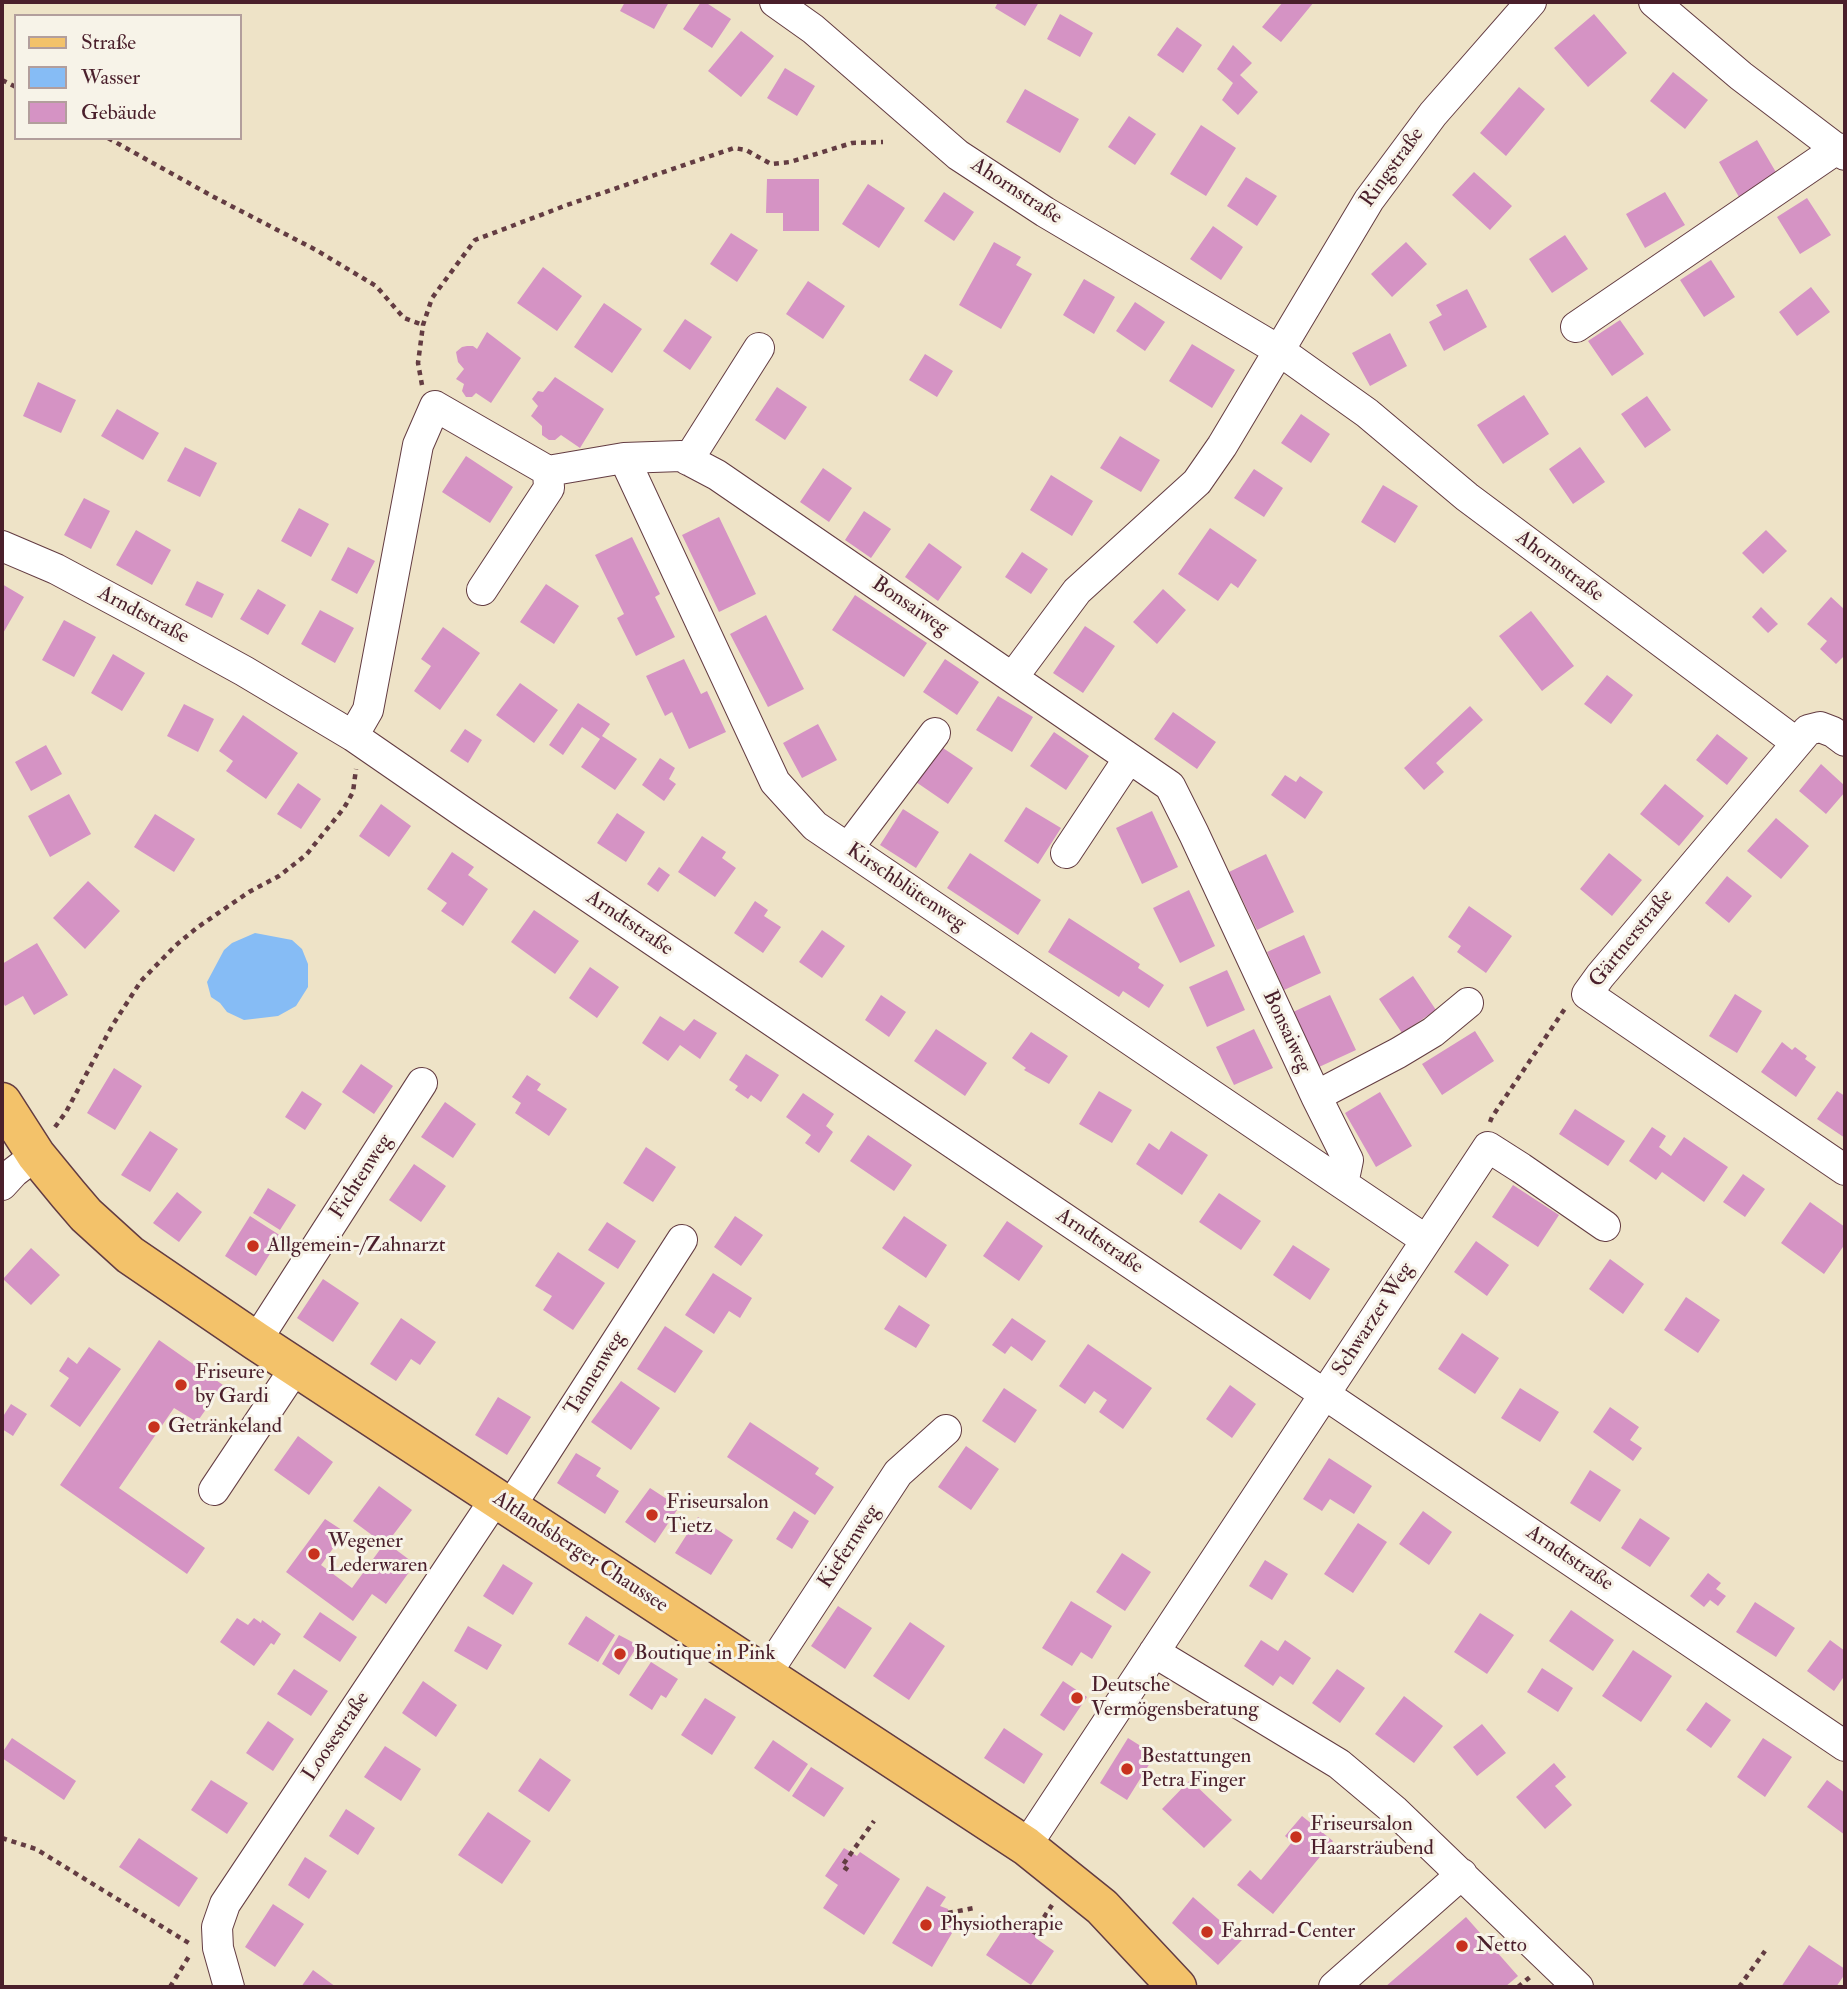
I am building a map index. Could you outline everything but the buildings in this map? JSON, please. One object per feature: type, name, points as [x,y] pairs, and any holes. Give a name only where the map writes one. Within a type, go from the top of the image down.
[{"type":"main road","name":"Altlandsberger Chaussee","points":[[2,1102],[44,1143],[86,1215],[130,1255],[256,1341],[1026,1846],[1102,1907],[1177,1987]]},
{"type":"street","name":"Ahornstraße","points":[[775,2],[813,29],[958,155],[1035,206],[1280,351],[1367,413],[1467,497],[1554,564],[1797,743]]},
{"type":"street","name":"Ringstraße","points":[[1280,351],[1368,200],[1433,114],[1531,2]]},
{"type":"street","points":[[1576,327],[1842,152],[1741,76],[1654,2]]},
{"type":"street","points":[[688,460],[760,348]]},
{"type":"street","points":[[1013,677],[1077,591],[1197,482],[1280,351]]},
{"type":"street","points":[[360,741],[418,445],[435,406],[548,471],[549,488],[482,590]]},
{"type":"street","name":"Bonsaiweg","points":[[548,471],[624,457],[681,456],[717,475],[1170,786],[1348,1160],[1343,1184]]},
{"type":"street","name":"Kirschblütenweg","points":[[624,457],[775,782],[814,826],[1343,1184]]},
{"type":"street","name":"Arndtstraße","points":[[2,546],[56,569],[142,615],[244,671],[360,741],[1845,1746]]},
{"type":"street","points":[[1797,743],[1808,730],[1820,727],[1845,741]]},
{"type":"street","points":[[848,848],[935,733]]},
{"type":"street","name":"Gärtnerstraße","points":[[1797,743],[1587,994],[1845,1170]]},
{"type":"street","points":[[1066,853],[1129,758]]},
{"type":"street","name":"Bonsaiweg","points":[[1316,1096],[1433,1032],[1468,1003]]},
{"type":"street","name":"Fichtenweg","points":[[256,1341],[422,1083]]},
{"type":"street","points":[[2,1185],[44,1143]]},
{"type":"street","points":[[1488,1147],[1605,1226]]},
{"type":"street","name":"Schwarzer Weg","points":[[1026,1846],[1488,1147]]},
{"type":"street","points":[[1343,1184],[1426,1240]]},
{"type":"street","name":"Tannenweg","points":[[503,1503],[682,1240]]},
{"type":"street","points":[[214,1490],[296,1367]]},
{"type":"street","name":"Kiefernweg","points":[[766,1674],[898,1473],[946,1430]]},
{"type":"street","name":"Loosestraße","points":[[229,1987],[218,1948],[218,1927],[225,1903],[503,1503]]},
{"type":"street","points":[[1154,1652],[1339,1764],[1395,1811],[1577,1987]]},
{"type":"street","points":[[1334,1987],[1462,1874]]},
{"type":"path","points":[[112,140],[316,250],[376,286],[404,318],[423,325]]},
{"type":"path","points":[[435,406],[422,388],[418,363],[423,325],[432,298],[475,240],[567,205],[734,148],[746,150],[771,164],[790,162],[852,143],[883,142]]},
{"type":"path","points":[[44,1143],[66,1112],[112,1026],[141,981],[176,944],[198,927],[249,892],[279,876],[306,855],[344,808],[353,792],[360,741]]},
{"type":"path","points":[[1488,1147],[1487,1133],[1492,1117],[1574,996],[1587,994]]},
{"type":"path","points":[[848,1870],[842,1866],[874,1822]]},
{"type":"path","points":[[2,1838],[36,1849],[195,1947],[170,1987]]},
{"type":"path","points":[[1033,1934],[1056,1901]]},
{"type":"path","points":[[948,1913],[974,1908]]},
{"type":"path","points":[[1739,1987],[1765,1951]]},
{"type":"water","points":[[255,933],[292,940],[302,949],[308,964],[308,987],[296,1006],[278,1016],[244,1020],[227,1012],[211,997],[207,982],[224,950],[232,943]]},
{"type":"place","name":"Allgemein-/Zahnarzt","points":[[253,1246]]},
{"type":"place","name":"Friseure by Gardi","points":[[181,1385]]},
{"type":"place","name":"Getränkeland","points":[[154,1427]]},
{"type":"place","name":"Friseursalon Tietz","points":[[652,1515]]},
{"type":"place","name":"Wegener Lederwaren","points":[[314,1554]]},
{"type":"place","name":"Boutique in Pink","points":[[620,1654]]},
{"type":"place","name":"Deutsche Vermögensberatung","points":[[1077,1698]]},
{"type":"place","name":"Bestattungen Petra Finger","points":[[1127,1769]]},
{"type":"place","name":"Friseursalon Haarsträubend","points":[[1296,1837]]},
{"type":"place","name":"Physiotherapie","points":[[926,1925]]},
{"type":"place","name":"Fahrrad-Center","points":[[1207,1932]]},
{"type":"place","name":"Netto","points":[[1462,1946]]}]
